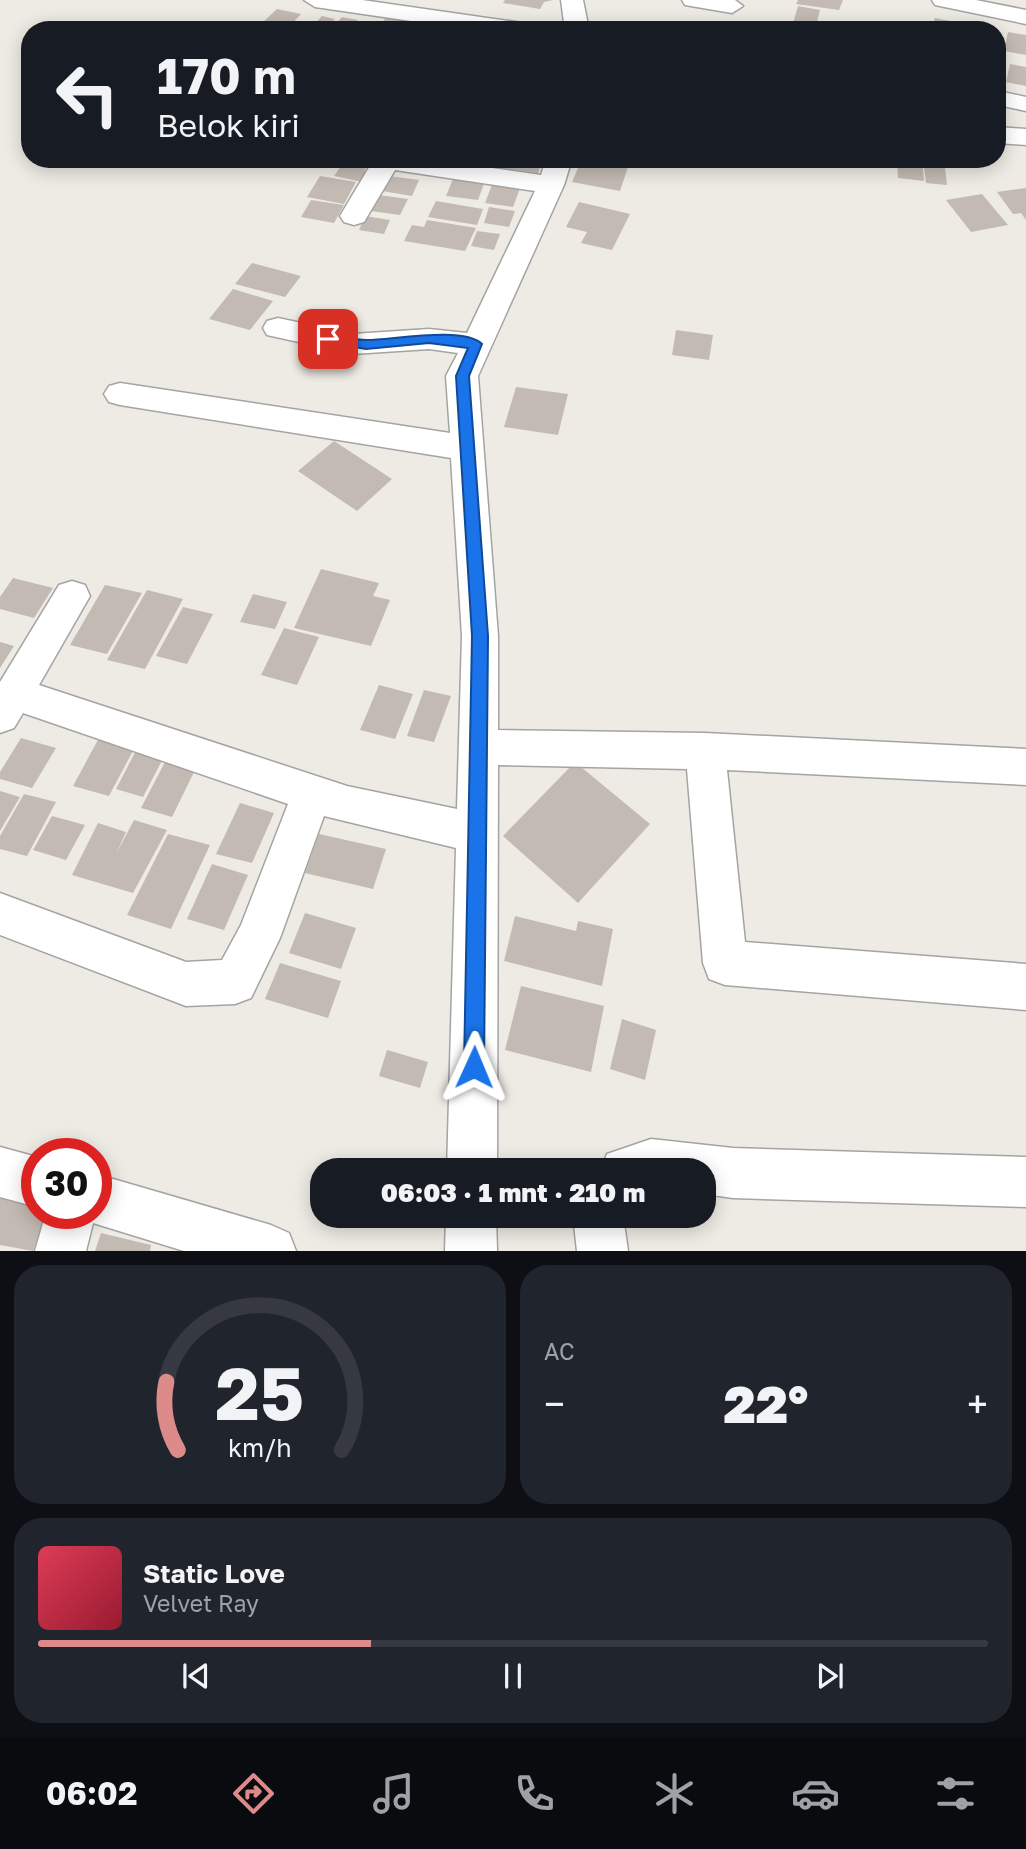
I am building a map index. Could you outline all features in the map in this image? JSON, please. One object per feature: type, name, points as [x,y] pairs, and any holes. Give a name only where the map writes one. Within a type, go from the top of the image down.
[{"type":"street","points":[[316,0],[461,21]]},
{"type":"street","points":[[572,0],[576,21]]},
{"type":"street","points":[[693,0],[732,6]]},
{"type":"street","points":[[943,0],[1026,17]]},
{"type":"street","points":[[1006,100],[1026,104]]},
{"type":"street","points":[[354,216],[382,168]]},
{"type":"street","points":[[472,1158],[480,636],[462,376],[555,172],[499,168]]},
{"type":"street","points":[[278,328],[353,344],[429,339],[476,344]]},
{"type":"street","points":[[120,394],[465,448]]},
{"type":"street","points":[[72,596],[7,704],[346,805],[478,833]]},
{"type":"street","points":[[477,747],[705,751],[1026,767]]},
{"type":"street","points":[[705,751],[725,962],[1026,986]]},
{"type":"street","points":[[0,914],[186,984],[235,982],[258,938],[312,794]]},
{"type":"street","points":[[716,1171],[1026,1182]]},
{"type":"street","points":[[0,1172],[21,1178]]},
{"type":"street","points":[[112,1204],[269,1250]]},
{"type":"street","points":[[471,1228],[471,1251]]},
{"type":"street","points":[[600,1228],[603,1251]]},
{"type":"street","points":[[60,1251],[66,1229]]},
{"type":"building","points":[[505,0],[553,0],[544,2],[540,9],[503,3]]},
{"type":"building","points":[[798,0],[843,0],[839,10],[796,4]]},
{"type":"building","points":[[798,6],[820,10],[817,21],[794,21]]},
{"type":"building","points":[[277,9],[301,14],[294,21],[264,21]]},
{"type":"building","points":[[322,16],[335,19],[333,21],[317,21]]},
{"type":"building","points":[[342,17],[358,20],[357,21],[338,21]]},
{"type":"building","points":[[386,17],[417,21],[384,21]]},
{"type":"building","points":[[1008,32],[1026,35],[1026,55],[1006,51]]},
{"type":"building","points":[[1010,64],[1026,67],[1026,86],[1006,82]]},
{"type":"building","points":[[340,168],[366,168],[364,171],[374,173],[367,183],[334,176]]},
{"type":"building","points":[[471,168],[498,168],[496,172]]},
{"type":"building","points":[[501,168],[540,168],[538,173]]},
{"type":"building","points":[[578,168],[628,168],[620,191],[572,182]]},
{"type":"building","points":[[897,168],[923,168],[924,181],[898,178]]},
{"type":"building","points":[[924,168],[945,168],[947,185],[926,183]]},
{"type":"building","points":[[455,174],[486,178],[478,200],[446,196]]},
{"type":"building","points":[[320,176],[356,182],[344,204],[307,197]]},
{"type":"building","points":[[389,176],[419,180],[412,196],[382,191]]},
{"type":"building","points":[[493,182],[521,186],[513,207],[485,203]]},
{"type":"building","points":[[1026,188],[1026,220],[1021,213],[1013,214],[997,192]]},
{"type":"building","points":[[982,194],[1008,225],[971,232],[946,200]]},
{"type":"building","points":[[379,195],[408,199],[400,215],[371,211]]},
{"type":"building","points":[[311,200],[344,205],[334,223],[301,217]]},
{"type":"building","points":[[436,201],[483,209],[477,225],[428,217]]},
{"type":"building","points":[[579,202],[630,214],[612,250],[581,243],[587,232],[566,227]]},
{"type":"building","points":[[489,207],[515,211],[509,227],[484,223]]},
{"type":"building","points":[[365,216],[390,220],[384,234],[359,230]]},
{"type":"building","points":[[427,220],[476,228],[465,251],[404,241],[412,225],[424,227]]},
{"type":"building","points":[[477,231],[500,234],[494,250],[471,246]]},
{"type":"building","points":[[252,263],[301,276],[285,297],[235,284]]},
{"type":"building","points":[[233,289],[273,301],[250,330],[209,319]]},
{"type":"building","points":[[676,330],[713,335],[709,360],[672,355]]},
{"type":"building","points":[[516,387],[568,394],[558,435],[504,427]]},
{"type":"building","points":[[334,441],[392,479],[357,511],[298,471]]},
{"type":"building","points":[[321,569],[379,583],[373,596],[390,600],[371,646],[294,628]]},
{"type":"building","points":[[13,578],[53,588],[34,618],[0,609],[0,597]]},
{"type":"building","points":[[105,585],[142,593],[107,654],[70,645]]},
{"type":"building","points":[[147,590],[183,599],[145,669],[107,660]]},
{"type":"building","points":[[253,594],[287,602],[275,629],[240,622]]},
{"type":"building","points":[[183,607],[213,614],[187,664],[156,656]]},
{"type":"building","points":[[284,628],[319,637],[297,685],[261,675]]},
{"type":"building","points":[[0,642],[14,646],[0,668]]},
{"type":"building","points":[[379,685],[413,694],[395,739],[360,730]]},
{"type":"building","points":[[424,690],[451,696],[434,742],[407,736]]},
{"type":"building","points":[[21,738],[56,748],[32,788],[0,779],[0,772]]},
{"type":"building","points":[[99,738],[135,747],[109,796],[73,786]]},
{"type":"building","points":[[142,739],[169,747],[143,797],[116,789]]},
{"type":"building","points":[[165,762],[195,770],[172,817],[141,808]]},
{"type":"building","points":[[575,762],[650,824],[578,903],[503,836]]},
{"type":"building","points":[[0,791],[20,797],[0,831]]},
{"type":"building","points":[[24,794],[56,802],[27,856],[0,849],[0,836]]},
{"type":"building","points":[[240,803],[274,813],[252,863],[216,854]]},
{"type":"building","points":[[52,816],[85,825],[66,860],[33,850]]},
{"type":"building","points":[[134,820],[167,830],[133,893],[72,875],[98,823],[126,832],[116,854]]},
{"type":"building","points":[[168,834],[210,845],[171,929],[127,915]]},
{"type":"building","points":[[319,834],[386,849],[373,889],[305,873]]},
{"type":"building","points":[[212,864],[248,875],[224,930],[187,919]]},
{"type":"building","points":[[305,913],[356,928],[341,969],[289,953]]},
{"type":"building","points":[[515,916],[576,931],[578,921],[613,929],[602,986],[504,961]]},
{"type":"building","points":[[280,963],[341,981],[328,1018],[265,999]]},
{"type":"building","points":[[521,986],[604,1006],[591,1072],[505,1050]]},
{"type":"building","points":[[622,1019],[656,1030],[645,1080],[610,1069]]},
{"type":"building","points":[[387,1050],[428,1062],[420,1088],[379,1076]]},
{"type":"building","points":[[0,1193],[21,1198],[21,1229],[41,1229],[33,1251],[0,1245]]},
{"type":"building","points":[[101,1233],[151,1245],[150,1251],[95,1251]]},
{"type":"route","points":[[328,339],[366,345],[408,339],[476,344],[462,376],[480,636],[474,1067]]}]
